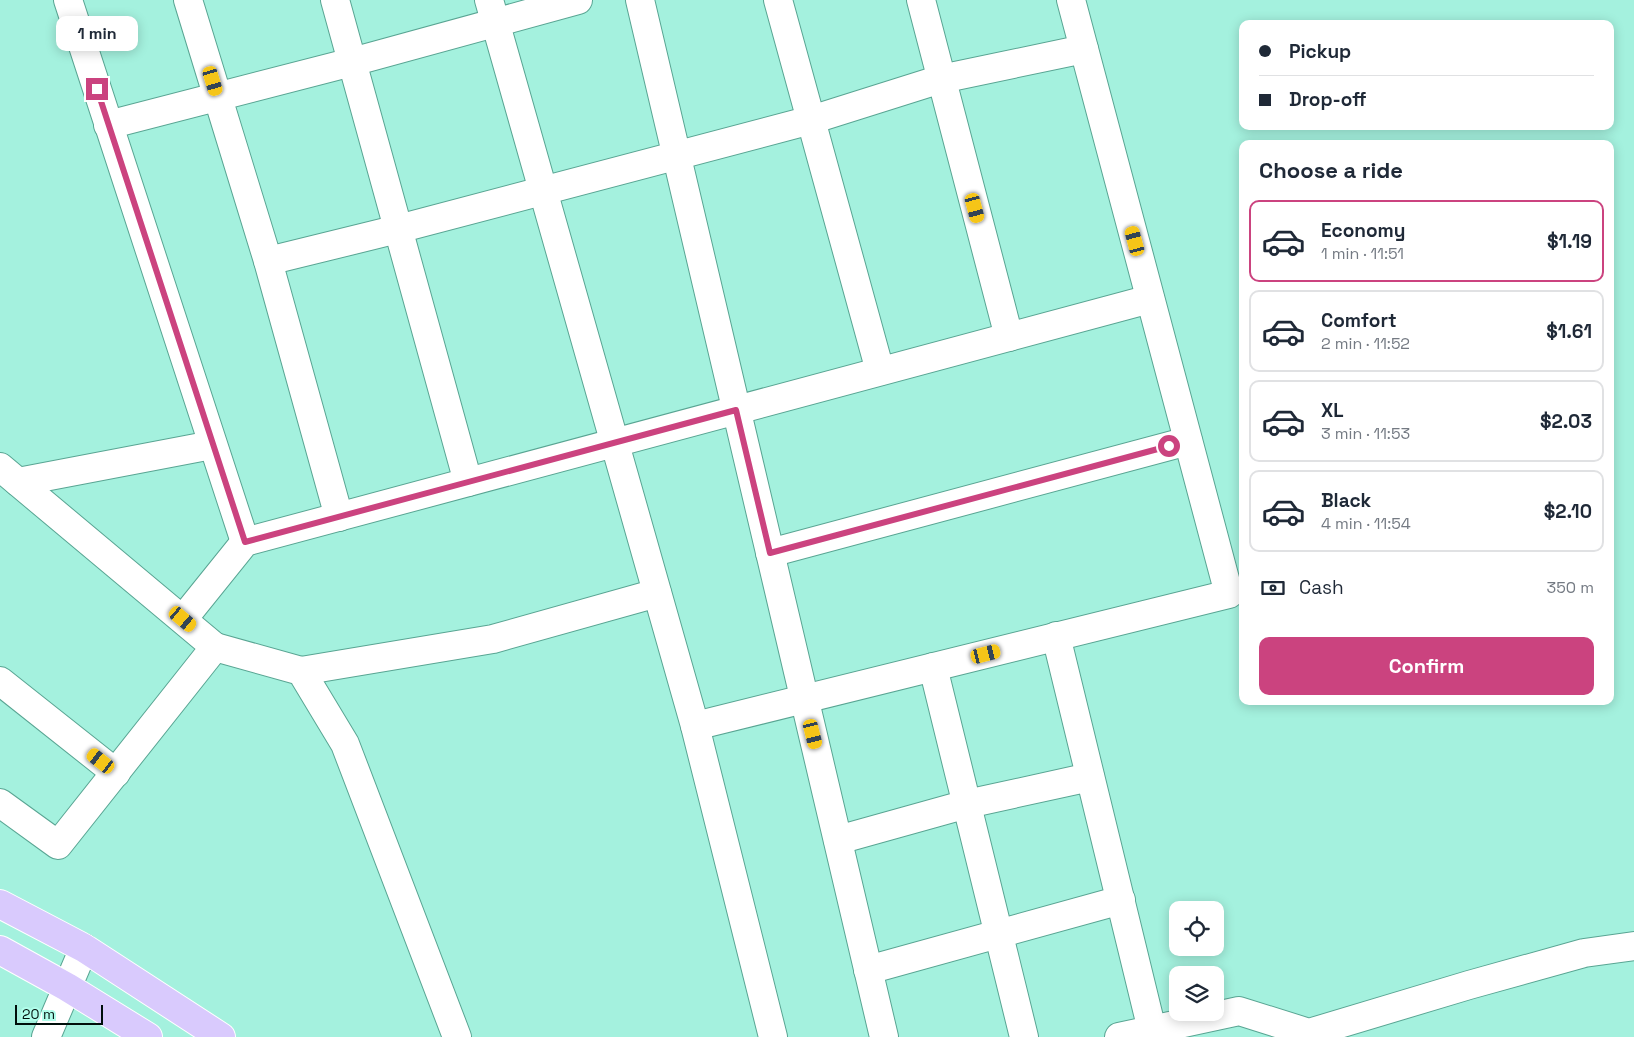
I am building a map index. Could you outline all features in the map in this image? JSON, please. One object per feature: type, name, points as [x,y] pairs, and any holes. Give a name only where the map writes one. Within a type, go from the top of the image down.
[{"type":"main road","points":[[0,904],[84,948],[221,1037]]},
{"type":"main road","points":[[0,950],[67,987],[148,1037]]},
{"type":"street","points":[[68,0],[245,542]]},
{"type":"street","points":[[188,0],[268,261],[339,516]]},
{"type":"street","points":[[335,0],[468,482]]},
{"type":"street","points":[[108,125],[352,62],[492,11],[578,0]]},
{"type":"street","points":[[640,0],[884,1037]]},
{"type":"street","points":[[778,0],[880,371]]},
{"type":"street","points":[[921,0],[1009,337]]},
{"type":"street","points":[[695,726],[1229,594],[1071,0]]},
{"type":"street","points":[[492,11],[695,726],[773,1037]]},
{"type":"street","points":[[268,261],[398,229],[811,120],[941,79],[1084,49]]},
{"type":"street","points":[[183,619],[245,542],[1150,299]]},
{"type":"street","points":[[770,553],[1188,441]]},
{"type":"street","points":[[9,475],[212,444]]},
{"type":"street","points":[[9,475],[215,647],[301,671],[493,639],[657,593]]},
{"type":"street","points":[[1056,636],[1152,1030]]},
{"type":"street","points":[[0,803],[58,845],[215,647]]},
{"type":"street","points":[[933,667],[1024,1037]]},
{"type":"street","points":[[301,671],[345,744],[457,1037]]},
{"type":"street","points":[[0,681],[116,773]]},
{"type":"street","points":[[838,840],[967,804],[1090,777]]},
{"type":"street","points":[[868,970],[1120,900]]},
{"type":"street","points":[[1118,1037],[1152,1030],[1192,1029],[1239,1011],[1309,1033],[1584,953],[1634,946]]},
{"type":"street","points":[[46,1037],[84,948]]},
{"type":"route","points":[[97,89],[245,542],[736,410],[770,553],[1169,446]]}]
